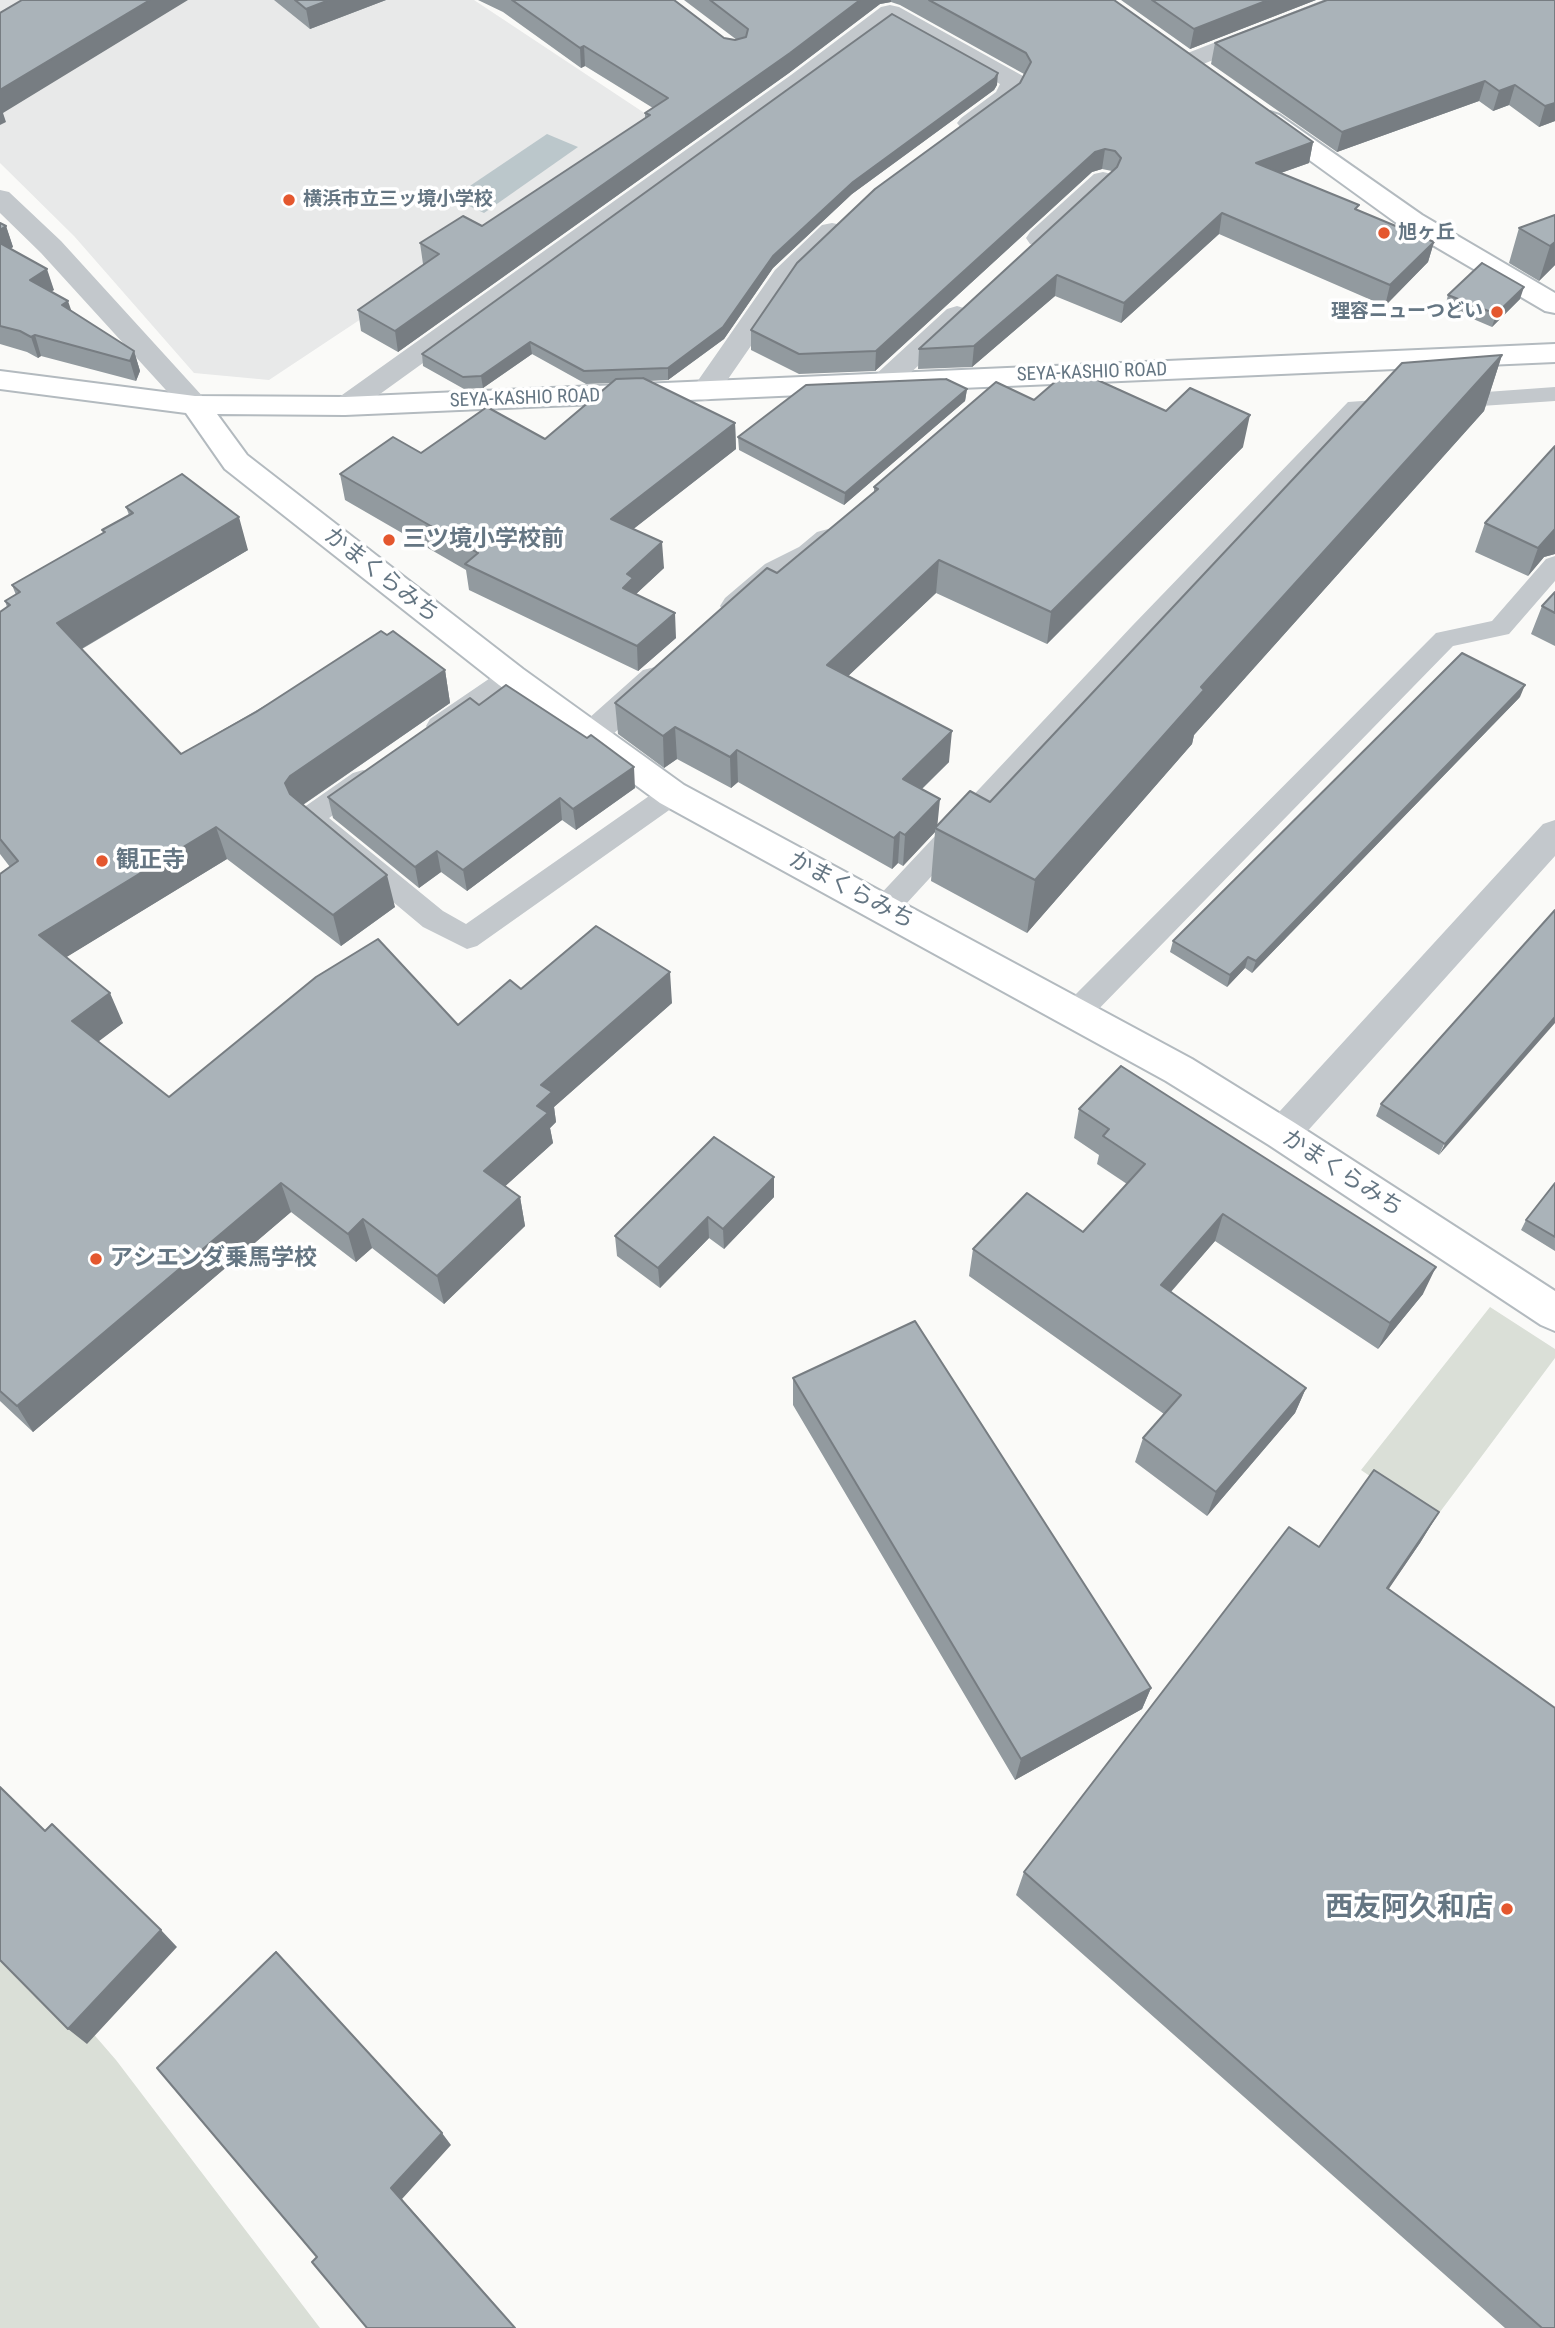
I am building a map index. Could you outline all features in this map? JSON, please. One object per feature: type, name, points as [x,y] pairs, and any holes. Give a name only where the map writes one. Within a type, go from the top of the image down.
[{"type":"street","points":[[1189,61],[1345,0]]},
{"type":"street","points":[[345,406],[800,80],[890,12],[1014,81],[1007,96],[952,137]]},
{"type":"street","points":[[1167,46],[1210,77]]},
{"type":"street","points":[[1253,107],[1412,221],[1555,306]]},
{"type":"street","points":[[1024,253],[1103,180]]},
{"type":"street","points":[[0,198],[51,247],[195,405]]},
{"type":"street","points":[[705,392],[785,276],[853,211]]},
{"type":"street","points":[[884,382],[974,299]]},
{"type":"street","name":"SEYA-KASHIO ROAD","points":[[0,380],[195,405],[345,406],[1555,353]]},
{"type":"street","points":[[985,403],[1016,376]]},
{"type":"street","name":"かまくらみち","points":[[195,405],[236,462],[511,677],[672,794],[1179,1070],[1282,1134],[1555,1313]]},
{"type":"street","points":[[714,626],[776,571],[810,554],[851,519]]},
{"type":"street","points":[[590,735],[673,662]]},
{"type":"street","points":[[1282,1134],[1555,833]]},
{"type":"lane","points":[[885,908],[1142,631],[1356,407],[1555,394]]},
{"type":"lane","points":[[1076,1013],[1445,639],[1500,628],[1555,565]]},
{"type":"lane","points":[[421,739],[511,677]]},
{"type":"lane","points":[[388,763],[310,817],[433,919],[467,938],[672,794]]},
{"type":"shaded area","name":"横浜市立三ッ境小学校","points":[[0,0],[474,0],[658,122],[269,380],[194,373],[74,236],[0,163]]},
{"type":"shaded area","points":[[547,134],[578,147],[484,213],[452,198]]},
{"type":"shaded area","points":[[1490,1307],[1555,1349],[1555,1358],[1434,1520],[1361,1470]]},
{"type":"shaded area","points":[[0,1926],[116,2060],[320,2328],[0,2328]]},
{"type":"building","points":[[22,0],[150,0],[0,90],[0,13]]},
{"type":"building","points":[[295,0],[329,0],[306,9]]},
{"type":"building","points":[[512,0],[674,0],[724,38],[735,40],[746,37],[748,29],[710,0],[860,0],[790,53],[395,331],[358,310],[439,254],[420,243],[463,216],[482,226],[650,115],[645,113],[668,98],[584,46],[580,48]]},
{"type":"building","points":[[929,0],[1114,0],[1313,142],[1256,163],[1359,205],[1355,209],[1434,242],[1390,285],[1222,213],[1124,303],[1057,275],[974,346],[919,349],[1117,167],[1121,158],[1115,151],[1105,149],[1095,152],[876,351],[799,354],[751,330],[797,263],[875,189],[1020,83],[1031,62],[1026,53]]},
{"type":"building","points":[[1152,0],[1268,0],[1194,29]]},
{"type":"building","points":[[1327,0],[1555,0],[1555,103],[1545,106],[1515,85],[1499,91],[1485,81],[1342,132],[1215,43]]},
{"type":"building","points":[[892,14],[998,73],[995,78],[853,182],[773,256],[723,327],[668,368],[584,371],[530,342],[481,376],[463,377],[422,354]]},
{"type":"building","points":[[1555,215],[1555,242],[1550,246],[1519,228]]},
{"type":"building","points":[[0,243],[47,269],[30,280],[68,301],[62,305],[134,351],[130,361],[35,335],[31,337],[0,326]]},
{"type":"building","points":[[1482,263],[1524,287],[1496,314],[1448,295]]},
{"type":"building","points":[[1502,355],[1201,687],[1204,690],[1035,880],[935,828],[970,791],[990,802],[1402,363]]},
{"type":"building","points":[[1071,368],[1166,411],[1190,388],[1250,415],[1051,612],[939,560],[827,665],[952,731],[903,779],[940,799],[905,835],[900,832],[894,838],[737,750],[730,757],[675,727],[663,736],[615,703],[767,568],[777,573],[878,489],[874,487],[996,382],[1034,400]]},
{"type":"building","points":[[643,378],[735,423],[611,519],[662,542],[627,574],[633,578],[623,588],[675,613],[637,646],[465,564],[478,553],[340,474],[393,437],[421,453],[487,407],[545,439],[616,379]]},
{"type":"building","points":[[946,379],[967,389],[845,493],[738,437],[806,385]]},
{"type":"building","points":[[1555,446],[1555,529],[1538,548],[1485,523]]},
{"type":"building","points":[[182,474],[239,517],[57,623],[181,754],[256,712],[381,631],[387,635],[393,631],[445,670],[290,776],[285,783],[290,794],[387,875],[333,915],[216,827],[39,935],[110,993],[72,1021],[169,1097],[316,977],[378,939],[458,1025],[510,980],[521,989],[596,926],[670,972],[541,1085],[552,1092],[537,1106],[548,1113],[484,1171],[520,1197],[437,1276],[363,1219],[348,1234],[281,1183],[17,1406],[0,1391],[0,874],[18,861],[0,839],[0,612],[10,605],[5,601],[20,592],[12,585],[105,532],[102,530],[133,513],[126,507]]},
{"type":"building","points":[[1555,592],[1555,613],[1542,606]]},
{"type":"building","points":[[1462,653],[1525,685],[1256,961],[1248,957],[1230,975],[1173,941]]},
{"type":"building","points":[[506,685],[587,738],[591,735],[634,767],[573,809],[560,798],[463,870],[437,851],[415,867],[328,797],[470,698],[479,705]]},
{"type":"building","points":[[1555,910],[1555,1017],[1445,1144],[1381,1104]]},
{"type":"building","points":[[1121,1066],[1436,1267],[1390,1323],[1223,1214],[1161,1285],[1306,1388],[1216,1492],[1143,1438],[1181,1395],[973,1249],[1027,1193],[1083,1232],[1145,1164],[1103,1136],[1109,1129],[1079,1109]]},
{"type":"building","points":[[714,1137],[774,1177],[723,1229],[708,1217],[658,1268],[615,1236]]},
{"type":"building","points":[[1555,1183],[1555,1237],[1526,1220]]},
{"type":"building","points":[[915,1321],[1151,1688],[1021,1759],[793,1378]]},
{"type":"building","points":[[1374,1470],[1439,1512],[1387,1588],[1555,1708],[1555,2328],[1542,2328],[1024,1872],[1289,1527],[1319,1547]]},
{"type":"building","points":[[0,1787],[45,1831],[52,1824],[161,1930],[68,2029],[0,1960]]},
{"type":"building","points":[[276,1952],[442,2133],[391,2188],[515,2328],[367,2328],[312,2262],[317,2257],[157,2068]]},
{"type":"place","name":"横浜市立三ッ境小学校","points":[[289,200]]},
{"type":"place","name":"旭ヶ丘","points":[[1384,233]]},
{"type":"place","name":"理容ニューつどい","points":[[1497,312]]},
{"type":"place","name":"三ツ境小学校前","points":[[389,540]]},
{"type":"place","name":"観正寺","points":[[102,861]]},
{"type":"place","name":"アシエンダ乗馬学校","points":[[96,1259]]},
{"type":"place","name":"西友阿久和店","points":[[1507,1909]]}]
